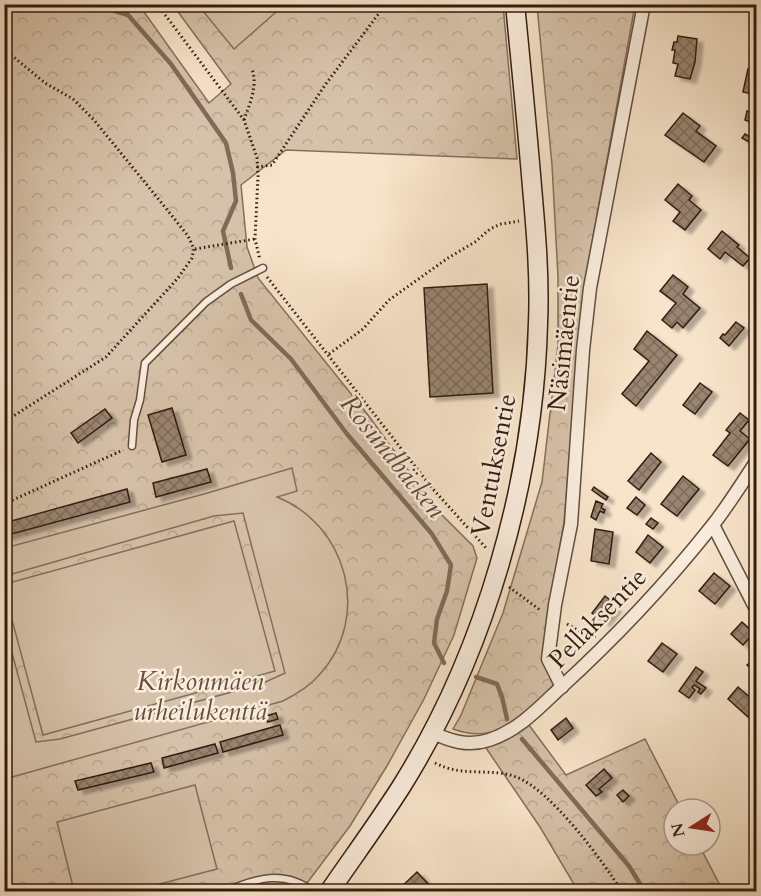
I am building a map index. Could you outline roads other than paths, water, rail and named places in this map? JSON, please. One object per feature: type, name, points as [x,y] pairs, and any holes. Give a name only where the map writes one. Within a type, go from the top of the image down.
[{"type":"main road","name":"Ventuksentie","points":[[328,891],[437,735],[486,605],[521,478],[529,434],[538,324],[538,274],[516,4]]},
{"type":"street","name":"Näsimäentie","points":[[562,687],[548,659],[555,604],[571,524],[583,350],[590,288],[644,4]]},
{"type":"street","name":"Pellaksentie","points":[[437,735],[470,744],[487,741],[510,732],[562,687],[651,597],[713,525],[756,462]]},
{"type":"street","points":[[713,525],[756,609]]},
{"type":"lane","points":[[132,446],[134,420],[140,400],[145,363],[206,302],[231,284],[263,268]]},
{"type":"lane","points":[[224,891],[252,880],[287,878],[301,882],[314,891]]},
{"type":"waterway","name":"Rosundbäcken","points":[[86,4],[128,15],[171,64],[226,143],[233,173],[236,201],[223,231],[231,268]]},
{"type":"waterway","name":"Rosundbäcken","points":[[241,294],[251,320],[291,359],[347,434],[432,534],[451,565],[447,591],[437,619],[434,643],[444,663]]},
{"type":"waterway","points":[[476,677],[497,684],[507,719]]},
{"type":"waterway","name":"Rosundbäcken","points":[[522,739],[629,866],[645,892]]},
{"type":"park label","name":"Kirkonmäen urheilukenttä","points":[[200,696]]}]
